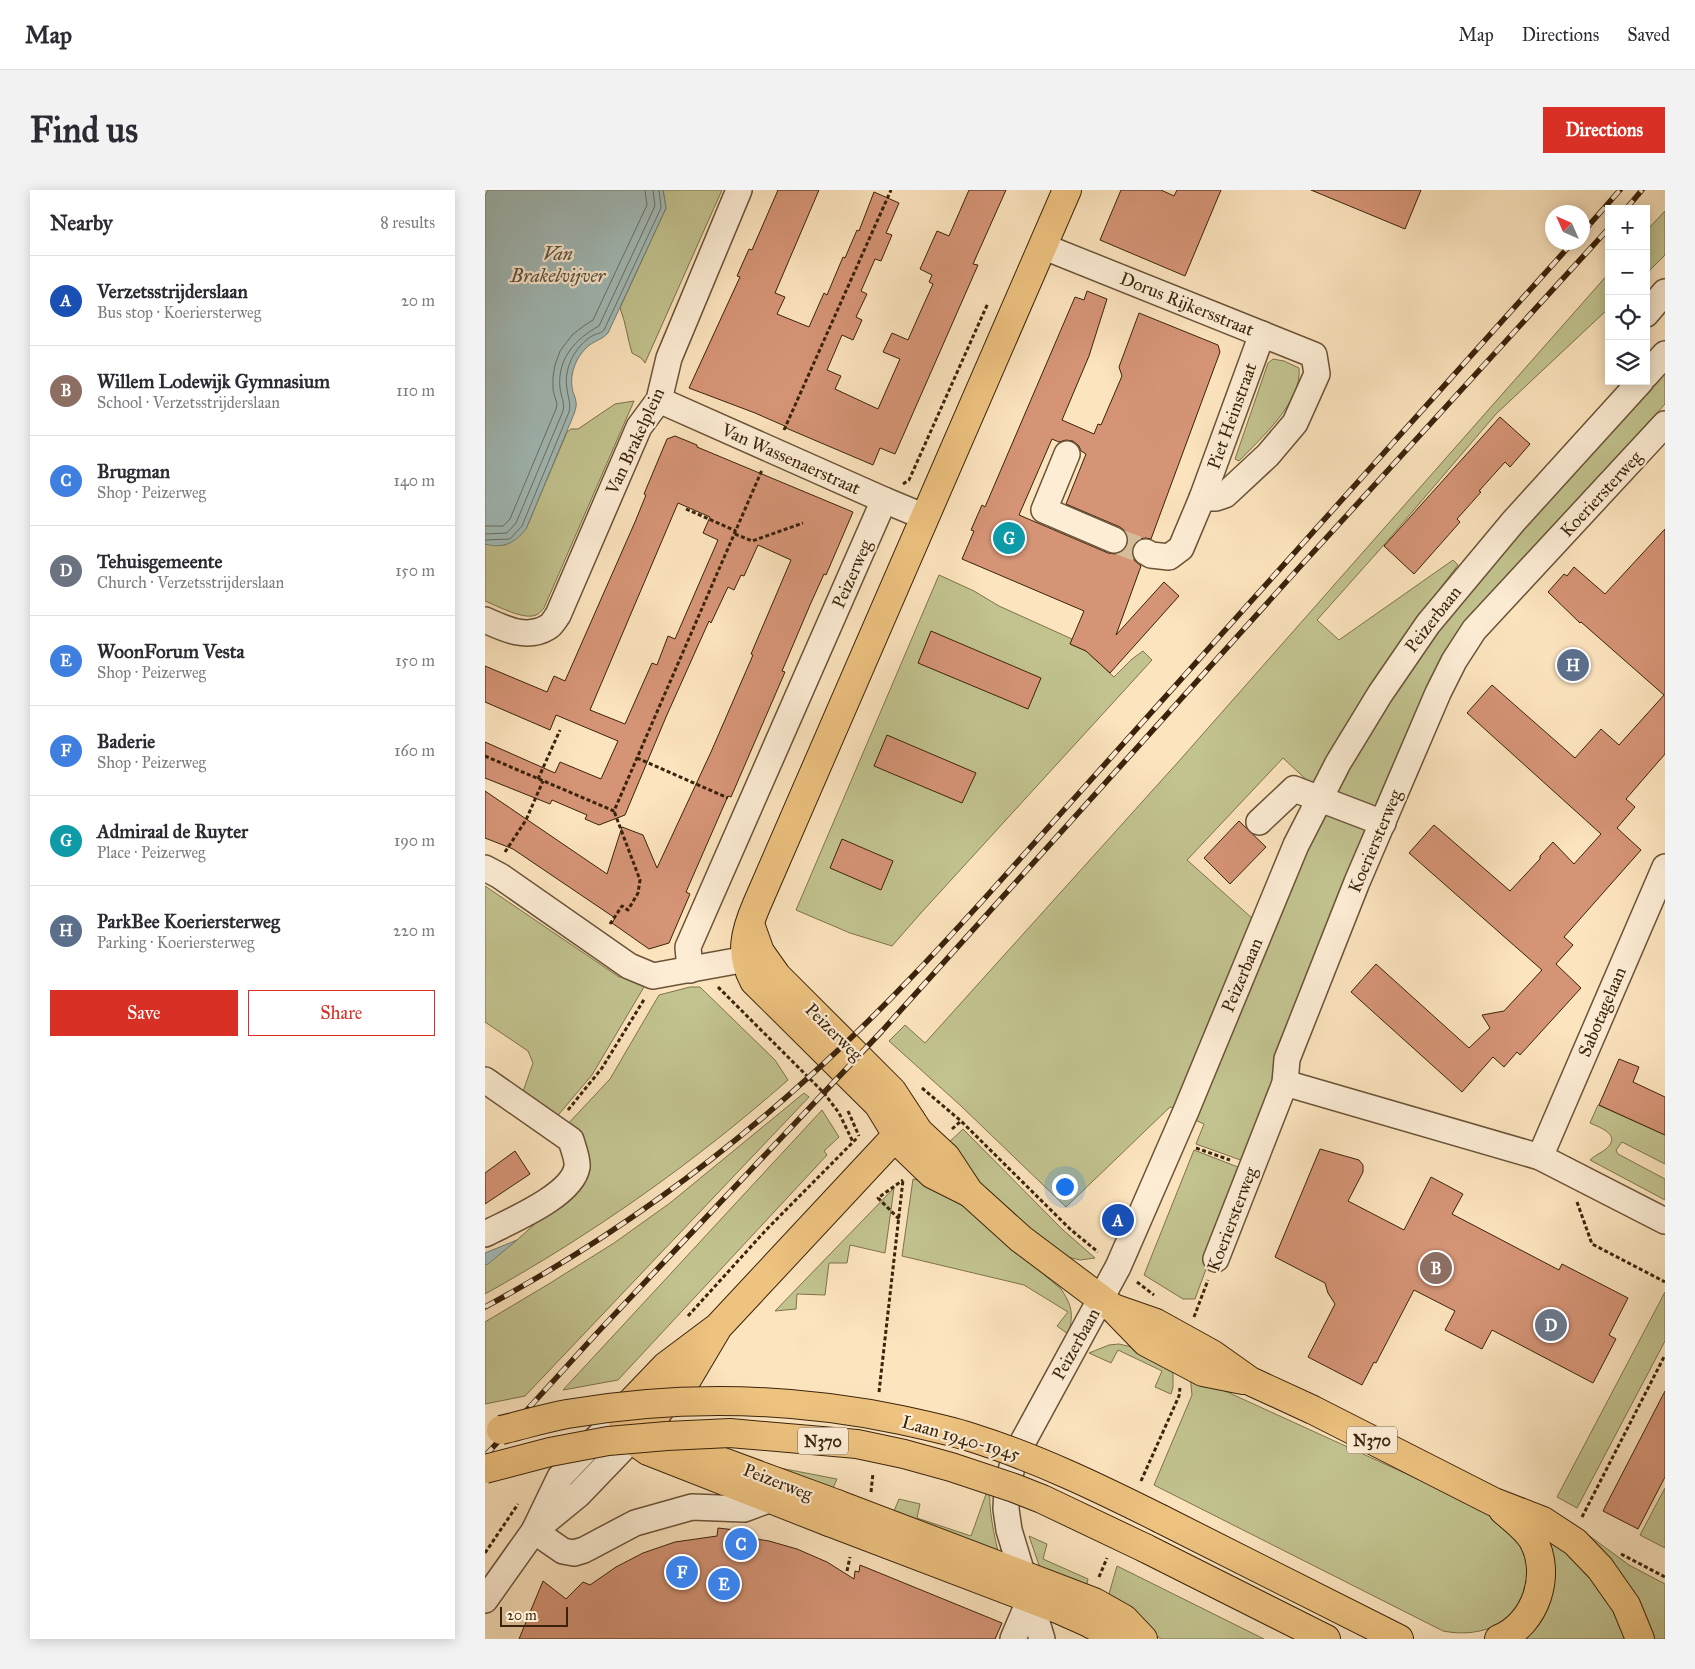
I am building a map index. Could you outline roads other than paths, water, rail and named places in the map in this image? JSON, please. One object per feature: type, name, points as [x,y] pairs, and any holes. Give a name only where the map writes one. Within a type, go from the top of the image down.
[{"type":"main road","name":"Peizerweg","points":[[1067,190],[757,904],[750,924],[755,938],[754,958],[748,970],[754,981],[878,1104],[904,1127],[905,1148],[932,1174],[969,1192],[1021,1239],[1107,1304]]},
{"type":"main road","points":[[718,1327],[686,1381],[640,1430],[620,1414],[666,1366],[718,1327],[904,1127]]},
{"type":"main road","name":"N370","points":[[1107,1304],[1145,1342],[1203,1372],[1250,1381],[1313,1410],[1494,1502],[1543,1521],[1584,1550],[1600,1568],[1617,1591],[1634,1622],[1640,1639]]},
{"type":"main road","name":"Laan 1940-1945","points":[[490,1431],[566,1414],[625,1406],[687,1402],[769,1402],[850,1411],[919,1424],[969,1436],[1055,1468],[1161,1519],[1399,1639]]},
{"type":"main road","name":"Peizerweg","points":[[640,1430],[670,1440],[833,1513],[771,1499],[656,1455],[640,1446],[640,1430]]},
{"type":"main road","name":"Laan 1940-1945","points":[[485,1469],[550,1452],[608,1441],[667,1436],[730,1433],[857,1444],[951,1467],[1014,1488],[1051,1503],[1326,1639]]},
{"type":"main road","name":"N370","points":[[1494,1502],[1527,1532],[1536,1548],[1541,1566],[1539,1592],[1529,1614],[1518,1626],[1499,1639]]},
{"type":"main road","points":[[833,1513],[1026,1586],[1098,1604],[1124,1619],[1143,1639]]},
{"type":"main road","points":[[1026,1586],[1119,1639]]},
{"type":"street","name":"Van Brakelplein","points":[[485,620],[511,632],[531,633],[550,627],[558,615],[639,428],[659,400],[669,358],[739,190]]},
{"type":"street","name":"Dorus Rijkersstraat","points":[[1043,246],[1314,355],[1317,374]]},
{"type":"street","points":[[1650,309],[1665,292]]},
{"type":"street","name":"Piet Heinstraat","points":[[1146,552],[1151,555],[1169,557],[1181,548],[1202,498],[1261,334]]},
{"type":"street","points":[[1650,371],[1665,354]]},
{"type":"street","name":"Piet Heinstraat","points":[[1202,498],[1216,498],[1225,495],[1268,455],[1295,423],[1317,374]]},
{"type":"street","name":"Peizerbaan","points":[[1042,1639],[1009,1530],[1006,1510],[1007,1488],[1012,1467],[1020,1447],[1107,1304],[1118,1267],[1186,1111],[1296,845],[1338,763],[1402,659],[1428,624],[1513,522],[1637,385]]},
{"type":"street","name":"Van Wassenaerstraat","points":[[659,400],[925,517]]},
{"type":"street","name":"Koeriersterweg","points":[[1216,1259],[1285,1083],[1287,1059],[1357,882],[1454,660],[1475,630],[1665,424]]},
{"type":"street","points":[[1067,454],[1044,510],[1114,540]]},
{"type":"street","name":"Peizerweg","points":[[695,970],[688,947],[884,500]]},
{"type":"street","points":[[1259,822],[1294,789],[1383,823]]},
{"type":"street","name":"Sabotagelaan","points":[[1540,1157],[1665,867]]},
{"type":"street","points":[[488,870],[629,966],[653,976],[754,958]]},
{"type":"street","points":[[485,1080],[571,1140],[577,1165],[572,1180],[556,1196],[485,1234]]},
{"type":"street","points":[[1285,1083],[1540,1157],[1665,1221]]},
{"type":"street","points":[[485,1600],[534,1531],[560,1477],[620,1414]]},
{"type":"street","points":[[534,1531],[579,1495],[640,1430]]},
{"type":"street","name":"Peizerweg","points":[[534,1531],[563,1551],[573,1553],[584,1550],[635,1523],[692,1507],[744,1509],[771,1499]]},
{"type":"street","points":[[1013,1639],[1026,1586]]},
{"type":"water","name":"Van Brakelvijver","points":[[488,190],[663,190],[666,208],[608,333],[586,348],[577,361],[573,371],[572,382],[576,403],[574,414],[526,529],[508,544],[497,546],[485,544],[485,196]]},
{"type":"water","points":[[517,1240],[488,1264],[485,1265],[485,1253]]},
{"type":"tunnel","points":[[1114,540],[1146,552]]},
{"type":"railway","points":[[1590,224],[1620,190]]},
{"type":"railway","points":[[1629,205],[1642,190]]},
{"type":"railway","points":[[485,1456],[597,1333],[882,1031],[1297,570],[1605,232]]},
{"type":"railway","points":[[485,1307],[571,1257],[654,1202],[695,1172],[772,1109],[860,1029],[909,980],[979,904],[1566,250]]},
{"type":"place","name":"Admiraal de Ruyter","points":[[1009,538]]},
{"type":"place","name":"ParkBee Koeriersterweg","points":[[1573,665]]},
{"type":"place","name":"Verzetsstrijderslaan","points":[[1118,1220]]},
{"type":"place","name":"Willem Lodewijk Gymnasium","points":[[1436,1268]]},
{"type":"place","name":"Tehuisgemeente","points":[[1551,1325]]},
{"type":"place","name":"Brugman","points":[[741,1544]]},
{"type":"place","name":"Baderie","points":[[682,1572]]},
{"type":"place","name":"WoonForum Vesta","points":[[724,1584]]}]
